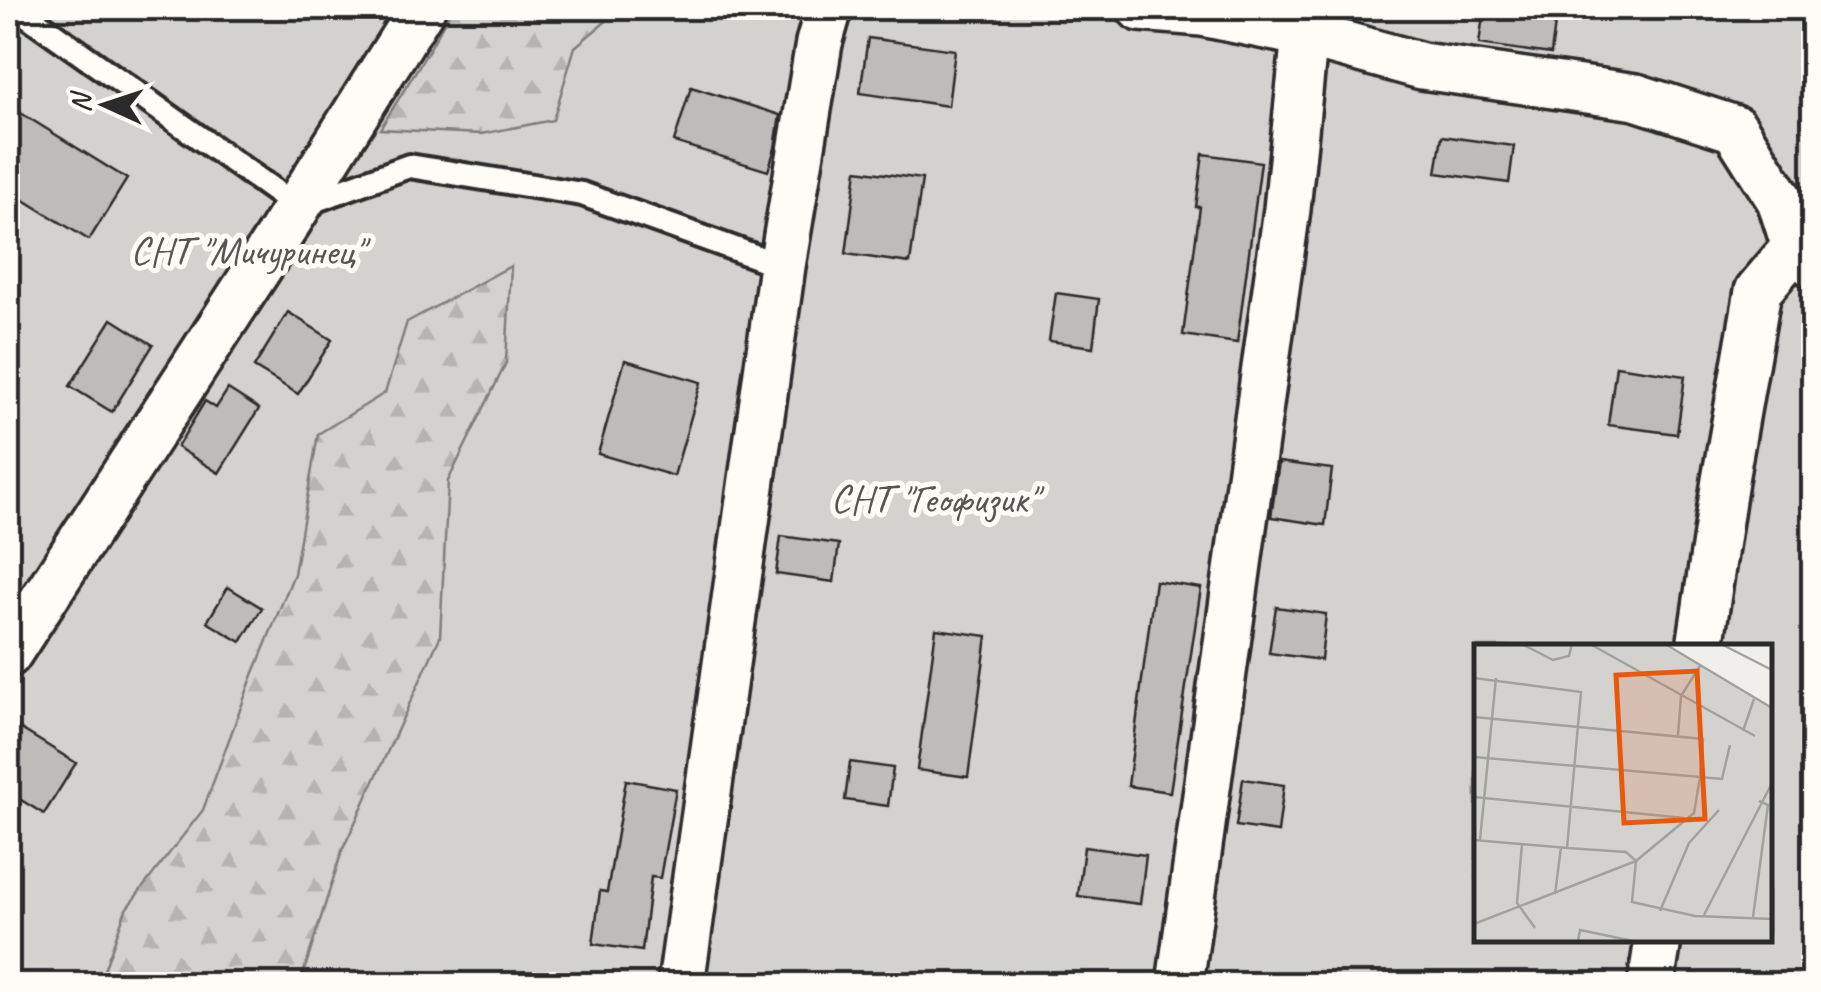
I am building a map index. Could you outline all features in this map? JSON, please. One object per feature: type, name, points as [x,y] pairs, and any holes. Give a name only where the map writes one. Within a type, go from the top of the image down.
[{"type":"street","points":[[8,654],[422,8]]},
{"type":"street","points":[[681,984],[782,266],[818,43],[829,8]]},
{"type":"street","points":[[1140,8],[1307,21],[1422,66],[1636,97],[1735,128],[1780,200],[1804,256],[1758,291],[1700,644]]},
{"type":"street","points":[[1180,984],[1288,209],[1307,21]]},
{"type":"street","points":[[1651,984],[1658,942]]},
{"type":"lane","points":[[17,8],[296,207],[409,166],[582,194],[782,266]]},
{"type":"green space","name":"СНТ \"Геофизик\"","points":[[8,8],[1813,8],[1813,984],[8,984]]},
{"type":"green space","points":[[452,8],[622,8],[575,47],[553,120],[481,134],[380,129]]},
{"type":"green space","points":[[511,266],[506,363],[448,481],[440,637],[342,851],[300,984],[99,984],[126,909],[203,810],[294,574],[318,434],[385,393],[407,322]]},
{"type":"building","points":[[1484,8],[1557,8],[1551,54],[1479,44]]},
{"type":"building","points":[[868,38],[955,50],[948,106],[860,93]]},
{"type":"building","points":[[691,87],[780,115],[768,171],[674,142]]},
{"type":"building","points":[[8,105],[127,179],[89,240],[8,190]]},
{"type":"building","points":[[1442,136],[1514,146],[1509,183],[1436,173]]},
{"type":"building","points":[[1203,154],[1261,162],[1237,343],[1183,335]]},
{"type":"building","points":[[857,170],[922,179],[910,263],[846,254]]},
{"type":"building","points":[[1056,293],[1099,299],[1093,347],[1049,341]]},
{"type":"building","points":[[288,312],[332,340],[298,394],[254,367]]},
{"type":"building","points":[[112,319],[153,345],[112,412],[70,386]]},
{"type":"building","points":[[625,360],[701,382],[674,476],[598,454]]},
{"type":"building","points":[[1616,366],[1685,376],[1677,434],[1608,425]]},
{"type":"building","points":[[228,389],[259,409],[219,473],[177,447],[205,401],[216,408]]},
{"type":"building","points":[[1279,462],[1332,469],[1325,525],[1271,517]]},
{"type":"building","points":[[781,536],[839,544],[834,582],[776,574]]},
{"type":"building","points":[[1155,581],[1201,588],[1170,792],[1128,786]]},
{"type":"building","points":[[228,587],[262,608],[241,642],[207,622]]},
{"type":"building","points":[[1276,607],[1326,614],[1321,660],[1269,653]]},
{"type":"building","points":[[936,629],[987,636],[968,777],[917,770]]},
{"type":"building","points":[[8,721],[76,763],[44,814],[8,792]]},
{"type":"building","points":[[850,762],[893,768],[888,806],[845,800]]},
{"type":"building","points":[[1243,779],[1284,785],[1278,832],[1236,826]]},
{"type":"building","points":[[626,780],[676,789],[660,878],[651,877],[642,951],[593,944],[600,891],[607,892]]},
{"type":"building","points":[[1084,847],[1146,855],[1140,904],[1078,896]]},
{"type":"park label","name":"СНТ \"Мичуринец\"","points":[[247,250]]}]
